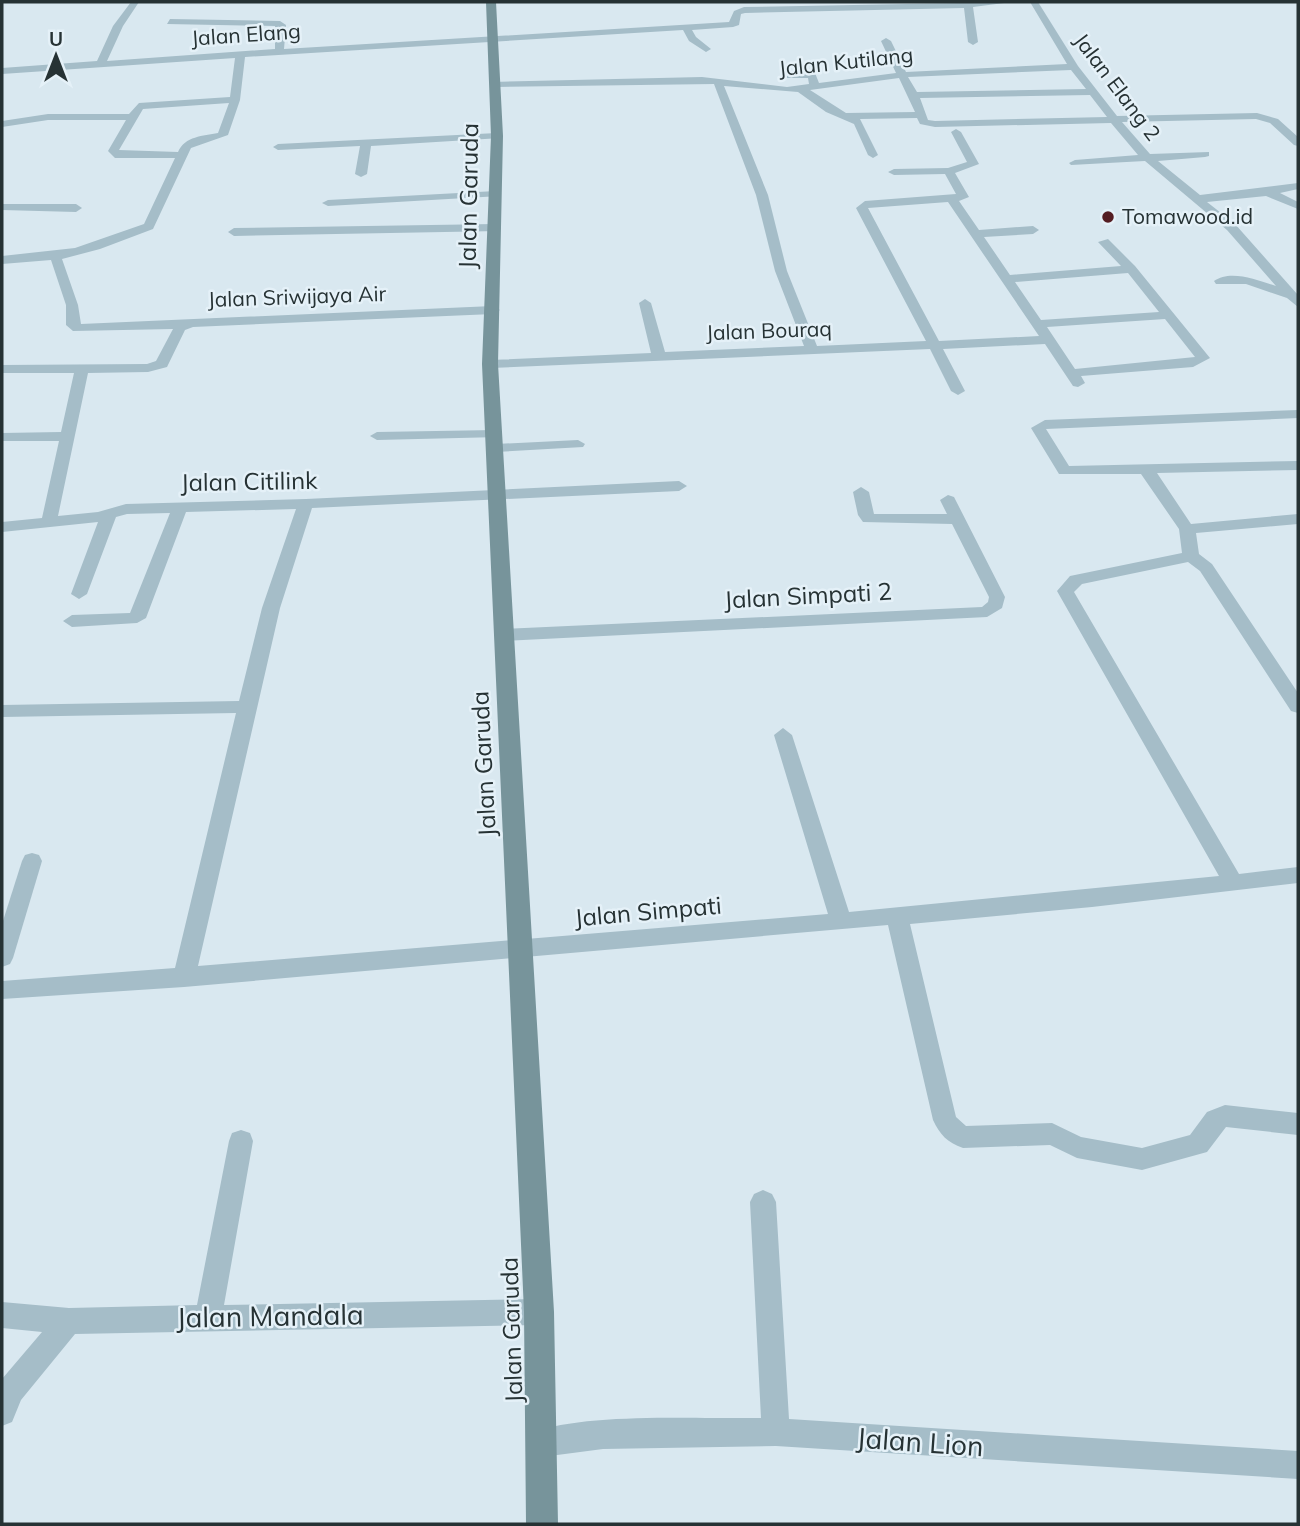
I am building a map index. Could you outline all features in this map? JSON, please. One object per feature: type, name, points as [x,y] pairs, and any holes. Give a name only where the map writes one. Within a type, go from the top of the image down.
[{"type":"street","points":[[102,64],[118,26],[135,2]]},
{"type":"street","name":"Jalan Garuda","points":[[491,2],[498,136],[491,364],[539,1312],[542,1524]]},
{"type":"street","points":[[751,6],[1008,2]]},
{"type":"street","name":"Jalan Elang 2","points":[[1034,2],[1074,67],[1147,158],[1231,227],[1294,299]]},
{"type":"street","points":[[972,3],[973,42]]},
{"type":"street","name":"Jalan Elang","points":[[2,71],[493,37],[734,24],[737,13],[751,6]]},
{"type":"street","points":[[170,22],[277,23],[281,25],[279,53]]},
{"type":"street","points":[[687,28],[692,39],[706,49]]},
{"type":"street","points":[[887,41],[899,62],[901,77],[914,95],[924,122],[935,124],[1261,116],[1274,121],[1298,143]]},
{"type":"street","points":[[2,260],[56,258],[84,252],[149,226],[180,155],[190,142],[222,137],[235,100],[240,55]]},
{"type":"street","name":"Jalan Kutilang","points":[[496,84],[718,82],[771,89],[801,89],[951,70],[1074,67]]},
{"type":"street","points":[[785,75],[813,75],[815,86]]},
{"type":"street","points":[[718,82],[762,195],[781,271],[812,351]]},
{"type":"street","points":[[801,89],[820,100],[830,110],[858,122],[873,155]]},
{"type":"street","points":[[914,95],[1096,92]]},
{"type":"street","points":[[180,155],[115,156],[113,151],[139,106],[235,100]]},
{"type":"street","points":[[846,116],[921,115]]},
{"type":"street","points":[[2,124],[48,117],[131,117]]},
{"type":"street","points":[[894,172],[949,170],[972,165],[956,132]]},
{"type":"street","points":[[278,148],[498,136]]},
{"type":"street","points":[[360,174],[366,143]]},
{"type":"street","points":[[1075,163],[1205,154]]},
{"type":"street","points":[[949,170],[963,197],[952,200],[865,204],[862,208],[882,251],[936,345],[958,391]]},
{"type":"street","points":[[1199,199],[1298,187]]},
{"type":"street","points":[[1268,191],[1298,206]]},
{"type":"street","points":[[328,203],[496,194]]},
{"type":"street","points":[[952,200],[1075,378],[1202,361],[1203,358],[1165,315],[1131,269],[1104,242]]},
{"type":"street","points":[[2,207],[76,208]]},
{"type":"street","points":[[234,232],[495,228]]},
{"type":"street","points":[[975,234],[1033,230]]},
{"type":"street","points":[[56,258],[72,305],[73,325],[78,328],[183,325]]},
{"type":"street","points":[[1006,279],[1131,269]]},
{"type":"street","points":[[1220,281],[1247,280],[1294,299]]},
{"type":"street","points":[[645,303],[659,357]]},
{"type":"street","name":"Jalan Sriwijaya Air","points":[[2,369],[148,368],[162,364],[183,325],[493,310]]},
{"type":"street","points":[[1039,324],[1165,315]]},
{"type":"street","name":"Jalan Bouraq","points":[[491,364],[1050,340]]},
{"type":"street","points":[[49,523],[82,367]]},
{"type":"street","points":[[1298,414],[1045,424],[1038,428],[1064,471],[1298,465]]},
{"type":"street","points":[[2,437],[67,436]]},
{"type":"street","points":[[377,436],[578,444]]},
{"type":"street","points":[[1146,469],[1187,529],[1191,556],[1206,568],[1298,707]]},
{"type":"street","name":"Jalan Citilink","points":[[6,526],[108,516],[126,509],[306,504],[679,486]]},
{"type":"street","points":[[861,492],[866,515],[870,519],[957,519]]},
{"type":"street","name":"Jalan Simpati 2","points":[[504,635],[987,612],[996,604],[997,597],[948,500]]},
{"type":"street","points":[[184,978],[271,608],[306,504]]},
{"type":"street","points":[[72,621],[137,618],[180,507]]},
{"type":"street","points":[[79,594],[108,516]]},
{"type":"street","points":[[1187,529],[1298,519]]},
{"type":"street","points":[[2,543],[6,526]]},
{"type":"street","points":[[1191,556],[1076,580],[1065,591],[1066,599],[1234,884]]},
{"type":"street","points":[[2,711],[247,707]]},
{"type":"street","points":[[783,734],[841,921]]},
{"type":"street","points":[[2,958],[32,861]]},
{"type":"street","name":"Jalan Simpati","points":[[2,990],[519,950],[1298,876]]},
{"type":"street","points":[[897,916],[945,1120],[951,1130],[963,1137],[1052,1134],[1077,1147],[1143,1159],[1198,1144],[1216,1120],[1225,1116],[1298,1124]]},
{"type":"street","points":[[208,1317],[242,1141]]},
{"type":"street","points":[[764,1202],[776,1432]]},
{"type":"street","name":"Jalan Mandala","points":[[2,1315],[69,1321],[539,1312]]},
{"type":"street","points":[[2,1412],[10,1391],[69,1321]]},
{"type":"street","name":"Jalan Lion","points":[[542,1443],[603,1435],[776,1432],[1298,1465]]},
{"type":"place","name":"Tomawood.id","points":[[1108,217]]}]
